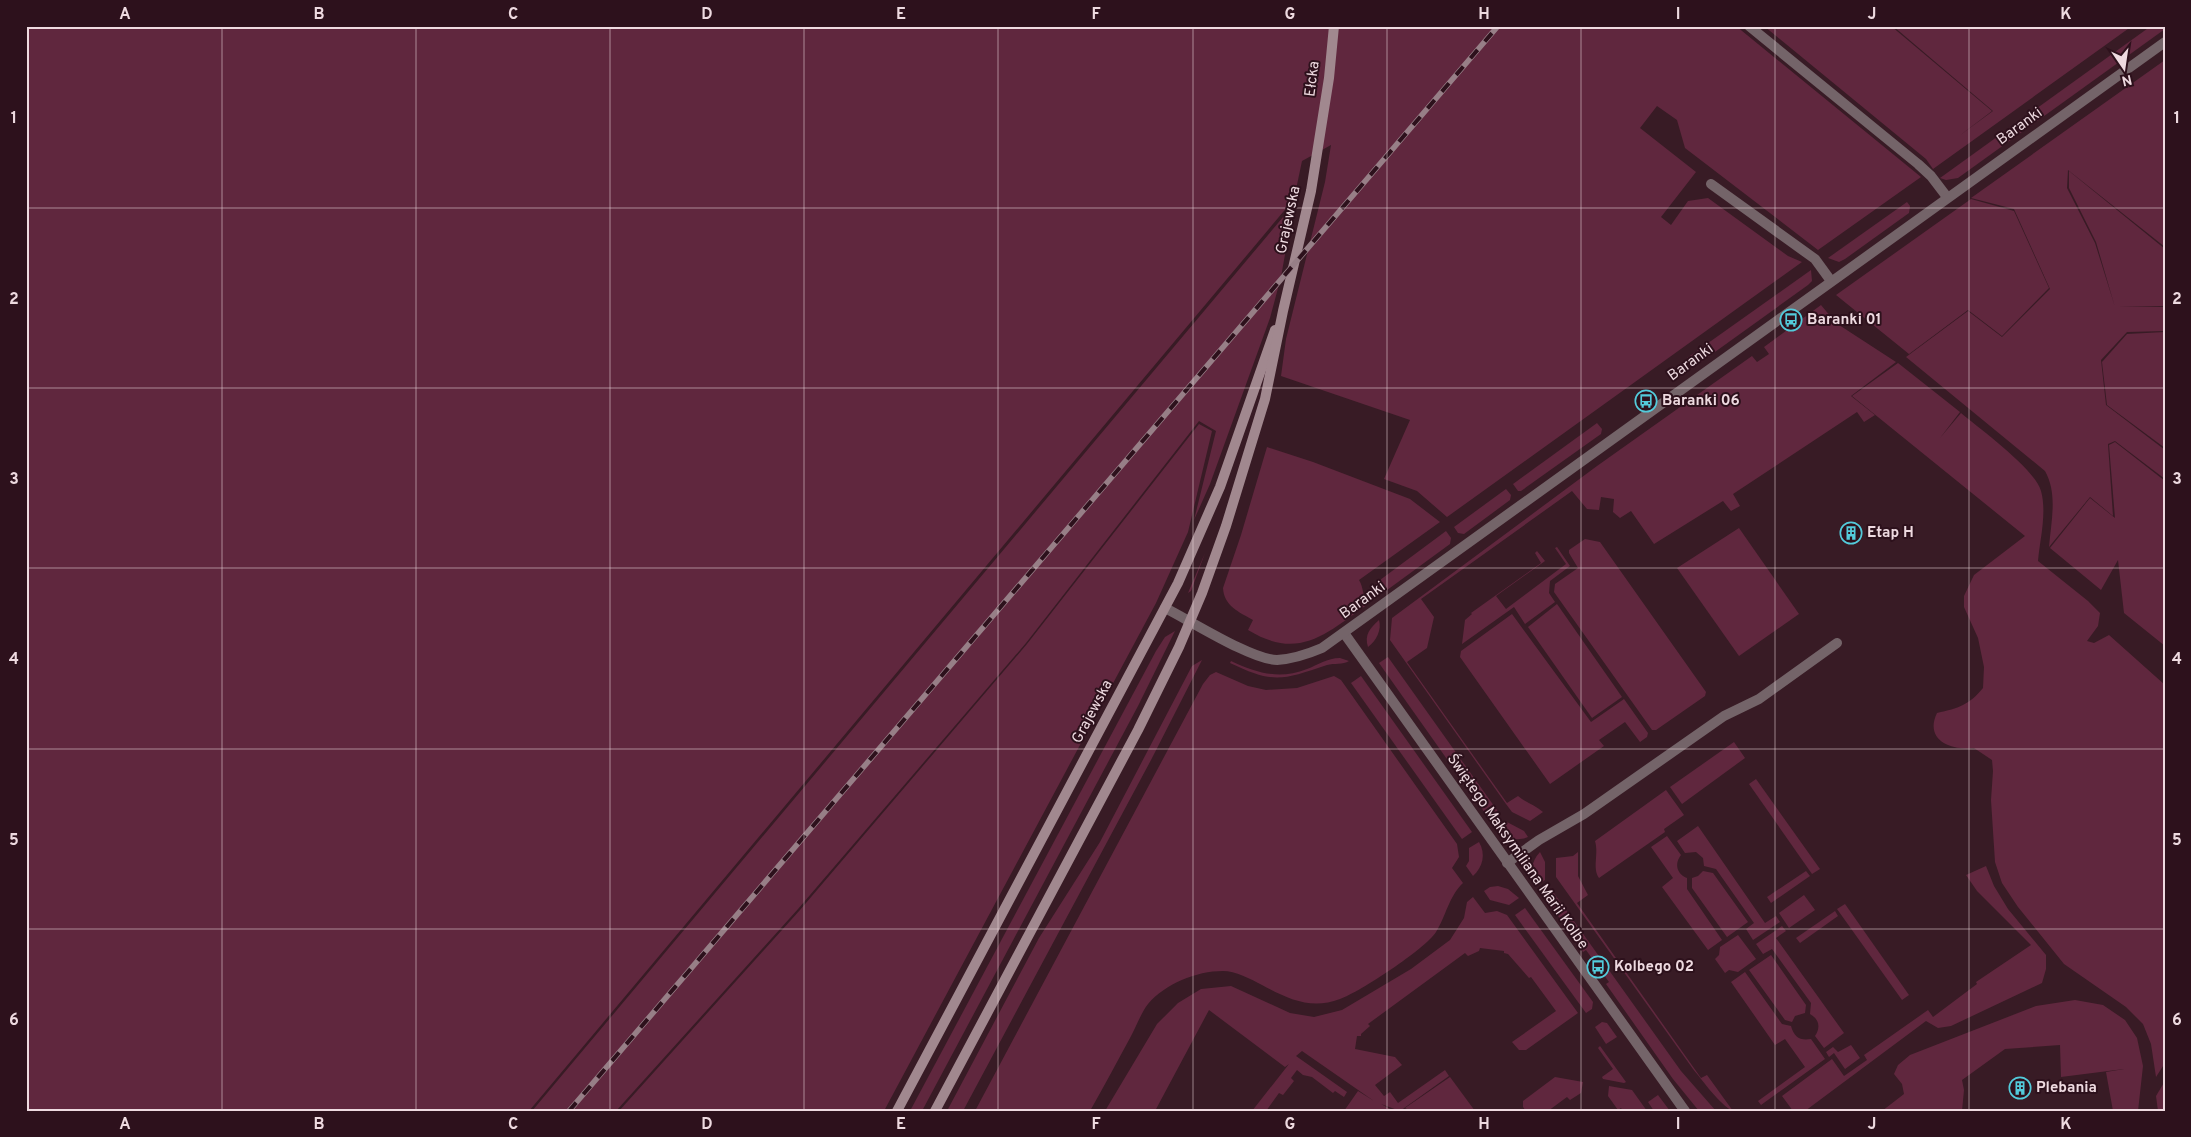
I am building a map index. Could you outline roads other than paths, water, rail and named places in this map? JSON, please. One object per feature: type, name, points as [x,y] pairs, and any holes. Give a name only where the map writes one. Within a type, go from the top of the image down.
[{"type":"main road","name":"Ełcka","points":[[1320,136],[1334,26]]},
{"type":"main road","name":"Grajewska","points":[[935,1111],[1138,730],[1190,621],[1226,526],[1267,391],[1300,240],[1320,136]]},
{"type":"main road","name":"Grajewska","points":[[897,1111],[1193,553],[1220,487],[1258,373],[1283,311]]},
{"type":"street","points":[[1748,26],[1918,164],[1931,176],[1947,198]]},
{"type":"street","name":"Baranki","points":[[1165,608],[1257,657],[1277,660],[1312,652],[1344,633],[2165,42]]},
{"type":"street","points":[[1711,184],[1815,259],[1831,281]]},
{"type":"street","name":"Świętego Maksymiliana Marii Kolbe","points":[[1344,633],[1684,1111]]},
{"type":"street","points":[[1507,863],[1539,840],[1584,814],[1724,716],[1759,699],[1837,643]]},
{"type":"railway","points":[[569,1111],[1498,26]]},
{"type":"place","name":"Baranki 01","points":[[1791,320]]},
{"type":"place","name":"Baranki 06","points":[[1646,401]]},
{"type":"place","name":"Etap H","points":[[1851,533]]},
{"type":"place","name":"Kolbego 02","points":[[1598,967]]},
{"type":"place","name":"Plebania","points":[[2020,1088]]}]
